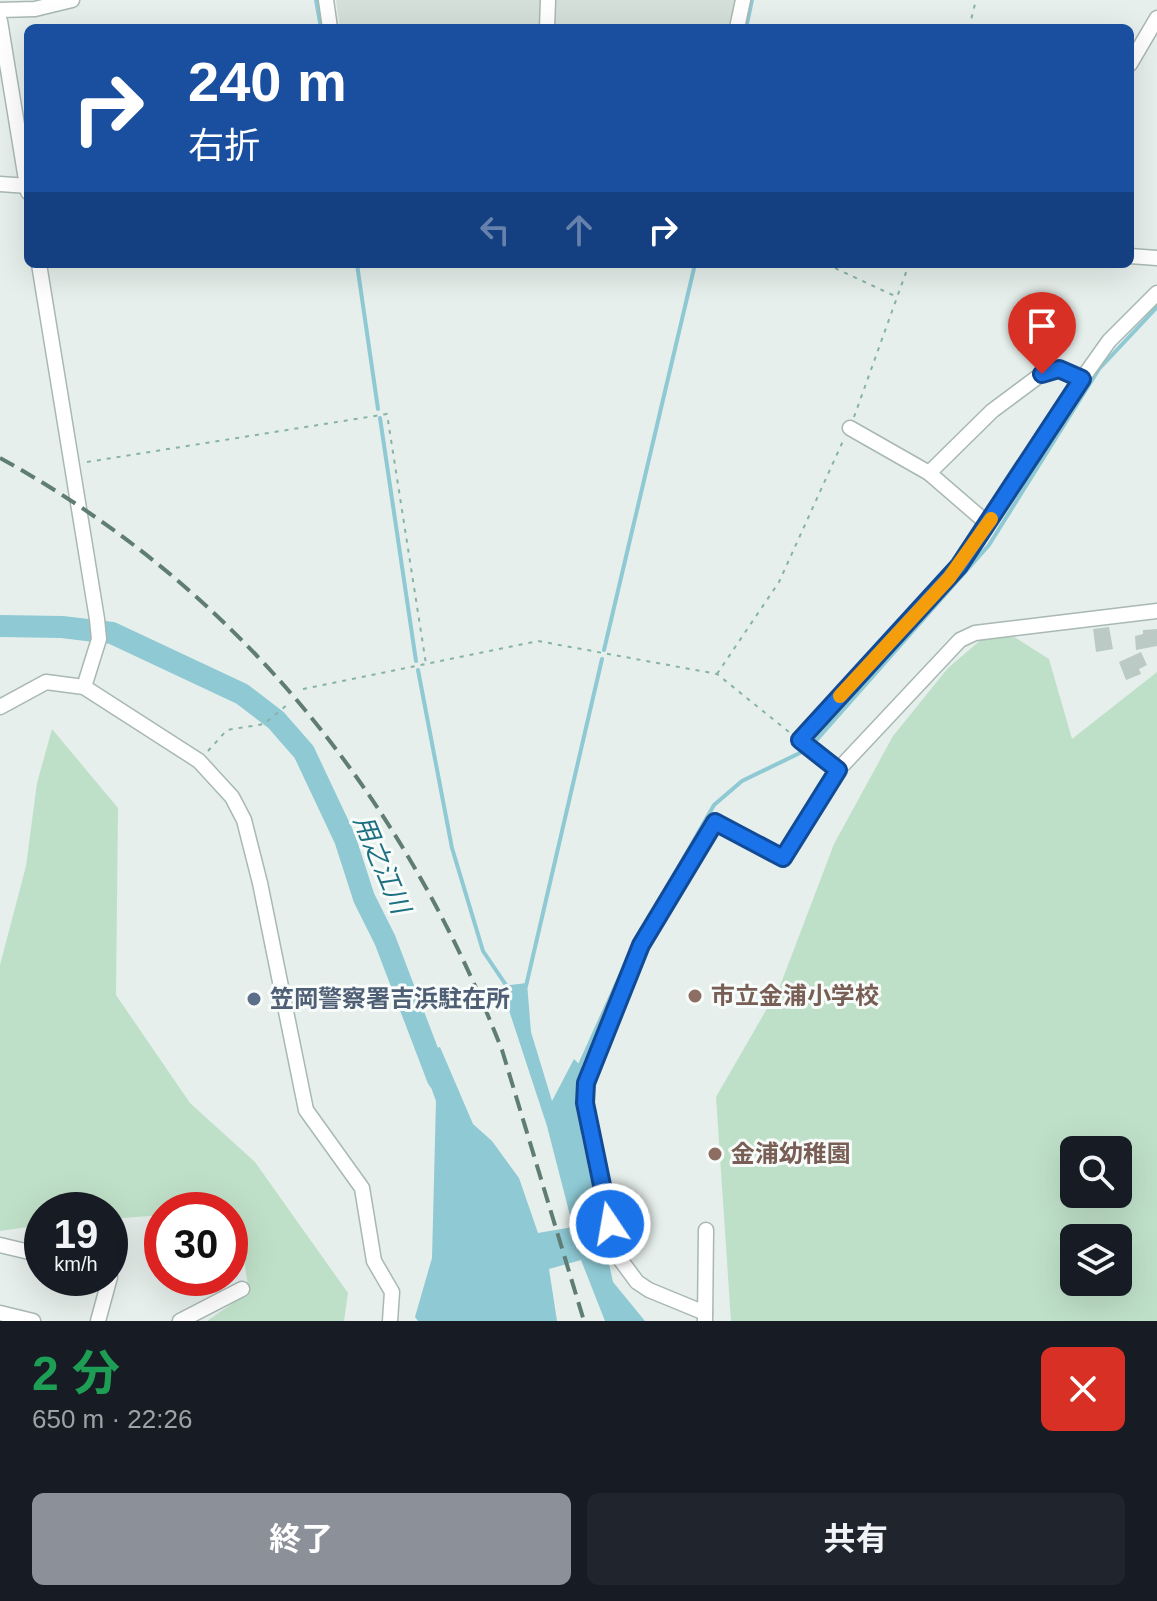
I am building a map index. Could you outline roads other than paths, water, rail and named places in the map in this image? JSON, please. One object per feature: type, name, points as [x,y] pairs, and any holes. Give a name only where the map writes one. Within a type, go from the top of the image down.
[{"type":"street","points":[[0,10],[72,0]]},
{"type":"street","points":[[326,0],[329,24]]},
{"type":"street","points":[[547,24],[548,0]]},
{"type":"street","points":[[738,24],[743,0]]},
{"type":"street","points":[[1134,57],[1157,18]]},
{"type":"street","points":[[0,21],[24,162]]},
{"type":"street","points":[[0,184],[24,186]]},
{"type":"street","points":[[1134,256],[1157,258]]},
{"type":"street","points":[[40,268],[97,619],[99,639],[84,687]]},
{"type":"street","points":[[836,769],[802,742],[949,578],[1109,341],[1157,293]]},
{"type":"street","points":[[929,473],[992,411],[1047,370],[1059,369],[1082,379]]},
{"type":"street","points":[[850,428],[929,473],[988,524]]},
{"type":"street","points":[[706,1230],[705,1317],[637,1282],[617,1255],[585,1103],[586,1083],[641,945],[715,822],[783,858],[836,769],[960,640],[975,633],[1157,611]]},
{"type":"street","points":[[0,707],[46,682],[84,687],[199,761],[232,797],[244,820],[260,883],[306,1110],[362,1188],[374,1261],[392,1292],[390,1321]]},
{"type":"street","points":[[0,1245],[24,1251]]},
{"type":"street","points":[[98,1321],[105,1296]]},
{"type":"street","points":[[180,1321],[228,1296]]},
{"type":"street","points":[[0,1313],[33,1321]]},
{"type":"water","points":[[527,983],[531,1032],[552,1101],[574,1059],[583,1068],[581,1134],[613,1282],[645,1321],[605,1321],[581,1260],[549,1269],[557,1321],[418,1321],[415,1317],[432,1258],[436,1101],[419,1054],[440,1047],[473,1124],[492,1141],[519,1178],[538,1233],[573,1227],[547,1126],[501,986]]},
{"type":"waterway","points":[[316,0],[320,24]]},
{"type":"waterway","points":[[747,24],[752,0]]},
{"type":"waterway","points":[[358,268],[378,409]]},
{"type":"waterway","points":[[604,650],[694,268]]},
{"type":"waterway","points":[[813,744],[989,545],[1099,369],[1157,307]]},
{"type":"waterway","points":[[380,418],[416,661]]},
{"type":"waterway","name":"用之江川","points":[[0,626],[62,627],[112,633],[242,694],[276,720],[304,752],[345,839],[364,898],[385,940],[438,1079]]},
{"type":"waterway","points":[[526,986],[602,659]]},
{"type":"waterway","points":[[418,670],[452,848],[483,951],[508,988]]},
{"type":"waterway","points":[[647,922],[714,805],[742,781],[806,750]]},
{"type":"waterway","points":[[579,1067],[623,969]]},
{"type":"railway","points":[[0,458],[86,511],[166,571],[238,637],[304,709],[363,786],[416,869],[462,957],[502,1050],[584,1321]]},
{"type":"place","name":"市立金浦小学校","points":[[695,996]]},
{"type":"place","name":"笠岡警察署吉浜駐在所","points":[[254,999]]},
{"type":"place","name":"金浦幼稚園","points":[[715,1154]]}]
